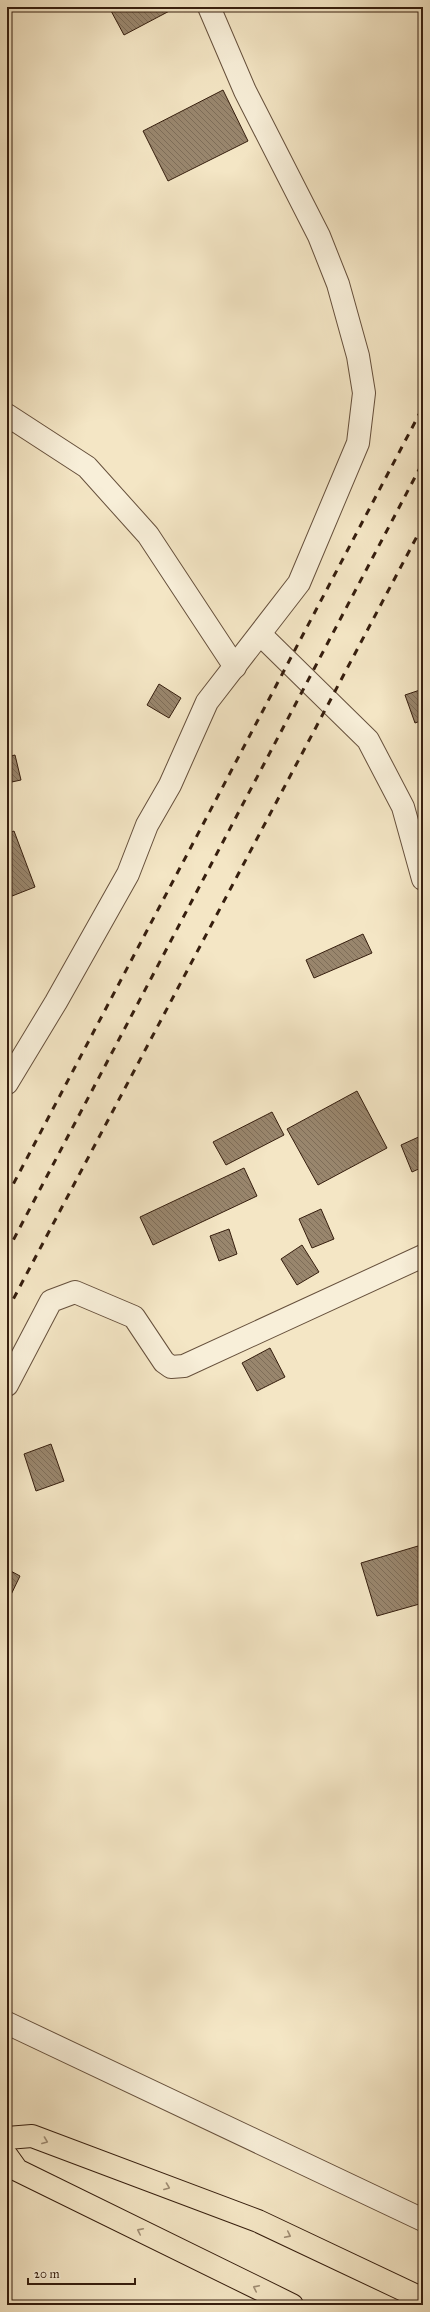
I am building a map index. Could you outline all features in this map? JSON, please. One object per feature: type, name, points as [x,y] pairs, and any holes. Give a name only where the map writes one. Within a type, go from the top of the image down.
[{"type":"highway","points":[[7,2138],[32,2136],[258,2221],[423,2299]]},
{"type":"highway","points":[[7,2156],[17,2170],[292,2305]]},
{"type":"street","points":[[7,1083],[56,1002],[128,874],[148,825],[170,785],[207,702],[299,583],[343,482],[358,443],[364,392],[358,356],[338,284],[319,236],[244,91],[209,7]]},
{"type":"street","points":[[7,414],[87,467],[148,536],[235,667]]},
{"type":"street","points":[[260,635],[368,740],[402,807],[423,879]]},
{"type":"street","points":[[7,1385],[51,1301],[75,1292],[134,1318],[164,1362],[171,1367],[184,1366],[423,1256]]},
{"type":"street","points":[[7,2023],[423,2220]]},
{"type":"building","points":[[115,7],[177,7],[124,35],[110,9]]},
{"type":"building","points":[[223,90],[248,141],[168,181],[143,131]]},
{"type":"building","points":[[159,684],[181,698],[169,718],[147,705]]},
{"type":"building","points":[[423,689],[423,720],[415,723],[405,695]]},
{"type":"building","points":[[15,755],[21,780],[7,783],[7,757]]},
{"type":"building","points":[[14,831],[35,887],[7,898],[7,834]]},
{"type":"building","points":[[363,934],[372,953],[314,978],[306,960]]},
{"type":"building","points":[[357,1091],[387,1148],[318,1185],[287,1129]]},
{"type":"building","points":[[272,1112],[284,1135],[226,1165],[213,1142]]},
{"type":"building","points":[[423,1135],[423,1167],[412,1172],[401,1145]]},
{"type":"building","points":[[244,1168],[257,1196],[153,1245],[140,1217]]},
{"type":"building","points":[[321,1209],[334,1239],[312,1248],[299,1219]]},
{"type":"building","points":[[229,1229],[237,1254],[219,1261],[210,1236]]},
{"type":"building","points":[[302,1245],[319,1272],[297,1285],[281,1259]]},
{"type":"building","points":[[270,1348],[285,1377],[257,1391],[242,1363]]},
{"type":"building","points":[[51,1444],[64,1481],[36,1491],[24,1454]]},
{"type":"building","points":[[418,1546],[423,1563],[423,1603],[377,1616],[361,1563]]},
{"type":"building","points":[[7,1569],[20,1576],[7,1603]]},
{"type":"building","points":[[7,1728],[10,1729],[7,1745]]},
{"type":"railway","points":[[7,1196],[423,407]]},
{"type":"railway","points":[[7,1252],[423,462]]},
{"type":"railway","points":[[7,1311],[423,525]]}]
